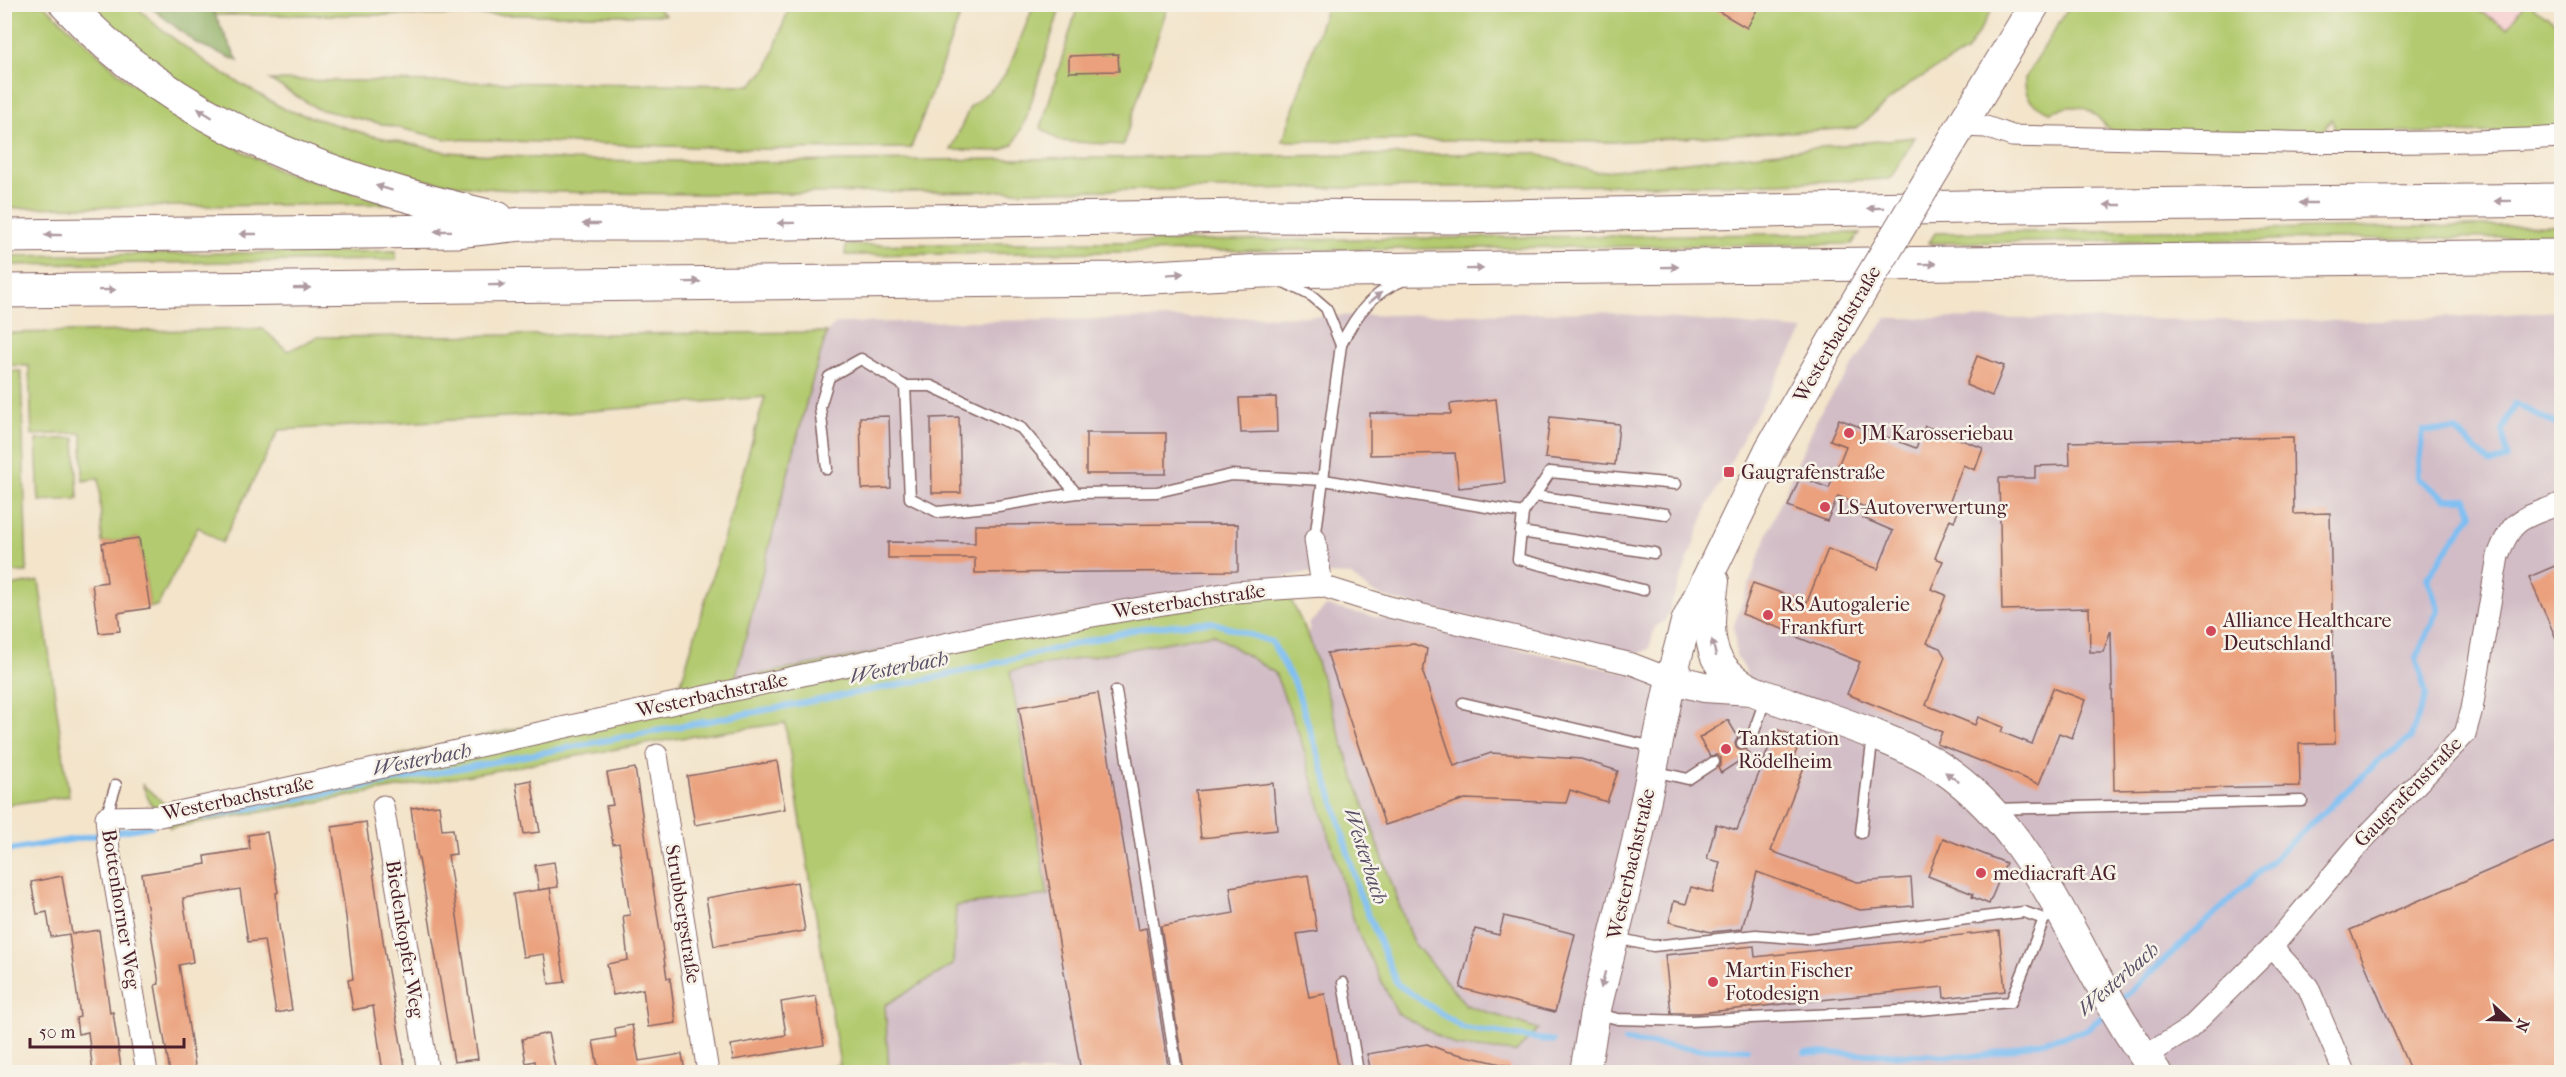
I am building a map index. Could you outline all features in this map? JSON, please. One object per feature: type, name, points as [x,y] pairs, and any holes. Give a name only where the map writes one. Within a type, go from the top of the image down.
[{"type":"highway","points":[[66,4],[80,20],[152,81],[218,122],[283,154],[388,189],[461,210],[522,224]]},
{"type":"highway","points":[[4,236],[444,231],[522,224],[787,223],[1245,216],[1452,217],[2016,206],[2562,200]]},
{"type":"highway","points":[[4,291],[1117,279],[1262,271],[2562,256]]},
{"type":"main road","name":"Westerbachstraße","points":[[1586,1061],[1671,679],[1686,622],[1770,449],[2035,4]]},
{"type":"main road","name":"Gaugrafenstraße","points":[[1717,561],[1710,627],[1715,654],[1728,673],[1759,693],[1873,735],[1929,760],[1991,809],[2034,866],[2051,915],[2110,999],[2150,1065]]},
{"type":"main road","name":"Gaugrafenstraße","points":[[1671,679],[1704,687],[1759,693]]},
{"type":"street","points":[[1955,136],[1986,127],[2012,136],[2305,142],[2492,141],[2562,137]]},
{"type":"street","name":"Gaugrafenstraße","points":[[2150,1065],[2272,947],[2357,846],[2465,734],[2472,709],[2498,556],[2506,534],[2515,523],[2562,503]]},
{"type":"street","points":[[1315,539],[1322,586]]},
{"type":"street","name":"Westerbachstraße","points":[[106,820],[160,816],[1004,631],[1235,592],[1322,586],[1389,607],[1632,664],[1671,679]]},
{"type":"street","name":"Strubbergstraße","points":[[657,755],[708,1072]]},
{"type":"street","name":"Biedenkopfer Weg","points":[[383,806],[428,1072]]},
{"type":"street","name":"Bottenhorner Weg","points":[[106,820],[109,850],[147,1072]]},
{"type":"street","points":[[2272,947],[2308,987],[2344,1072]]},
{"type":"lane","points":[[1315,539],[1341,345],[1353,321],[1374,297],[1395,283],[1433,270]]},
{"type":"lane","points":[[1262,271],[1312,296],[1326,308],[1341,345]]},
{"type":"lane","points":[[827,469],[820,407],[829,377],[861,359],[905,386],[931,386],[1021,428],[1076,493]]},
{"type":"lane","points":[[905,386],[910,498],[938,512],[998,506],[1076,493],[1157,492],[1231,475],[1324,480],[1522,513]]},
{"type":"lane","points":[[1643,590],[1518,559],[1522,513],[1550,472],[1676,484]]},
{"type":"lane","points":[[1534,496],[1666,514]]},
{"type":"lane","points":[[1521,532],[1654,553]]},
{"type":"lane","points":[[1116,691],[1177,1072]]},
{"type":"lane","points":[[1742,743],[1752,737],[1759,693]]},
{"type":"lane","points":[[1464,703],[1655,759],[1688,779],[1714,762]]},
{"type":"lane","points":[[1861,833],[1873,735]]},
{"type":"lane","points":[[106,820],[116,785]]},
{"type":"lane","points":[[1991,809],[2302,801]]},
{"type":"lane","points":[[1595,1013],[1618,1019],[1690,1021],[1919,1010],[2011,1002],[2051,915],[2024,912],[1807,939],[1756,935],[1653,946],[1614,937]]},
{"type":"lane","points":[[1343,983],[1358,1072]]},
{"type":"shaded area","points":[[2469,5],[2524,5],[2507,28]]},
{"type":"shaded area","points":[[2561,311],[2561,1072],[2172,1072],[2153,1051],[2157,1072],[889,1072],[885,1004],[953,965],[956,906],[1048,895],[1010,670],[1213,634],[1275,673],[1300,737],[1397,1013],[1537,1029],[1466,1005],[1412,941],[1347,757],[1309,637],[1309,624],[1326,606],[1630,674],[1755,708],[1745,669],[1736,655],[1734,625],[1770,527],[1819,414],[1886,318],[2379,321]]},
{"type":"shaded area","points":[[1599,312],[1804,330],[1745,434],[1707,508],[1665,621],[1655,627],[1649,649],[1637,654],[1393,600],[1370,591],[1350,575],[1305,573],[735,679],[809,392],[827,332],[837,323]]},
{"type":"green space","points":[[653,4],[665,15],[215,15],[210,5]]},
{"type":"green space","points":[[2528,4],[2561,26],[2561,132],[2337,133],[2331,119],[2319,137],[2112,133],[2092,112],[2070,107],[2050,112],[2030,100],[2026,91],[2025,78],[2070,5],[2469,5],[2507,28],[2524,5]]},
{"type":"green space","points":[[4,5],[44,5],[128,81],[211,134],[279,171],[390,204],[5,208]]},
{"type":"green space","points":[[85,5],[135,5],[158,27],[214,68],[284,109],[370,135],[447,152],[571,160],[759,162],[1534,153],[1595,172],[1915,137],[1890,179],[1749,184],[704,194],[575,193],[487,188],[402,176],[361,165],[316,150],[231,114],[200,96],[166,71]]},
{"type":"green space","points":[[148,5],[210,5],[238,61],[196,43]]},
{"type":"green space","points":[[790,5],[964,5],[911,148],[763,149],[446,139],[318,109],[270,80],[751,85],[768,67]]},
{"type":"green space","points":[[1034,5],[1061,5],[1026,119],[1014,144],[1000,151],[951,150],[970,107],[998,84],[1008,70]]},
{"type":"green space","points":[[1078,5],[1168,5],[1123,145],[1060,141],[1041,128]]},
{"type":"green space","points":[[1327,5],[1995,5],[1967,51],[1907,85],[1857,128],[1611,142],[1283,141]]},
{"type":"green space","points":[[2561,225],[2561,237],[1929,243],[1935,233]]},
{"type":"green space","points":[[1860,233],[1852,244],[845,255],[846,245]]},
{"type":"green space","points":[[396,251],[396,260],[4,265],[5,256]]},
{"type":"green space","points":[[263,329],[288,351],[317,337],[827,332],[809,392],[735,679],[1243,583],[1287,592],[1309,637],[1347,757],[1412,941],[1466,1005],[1538,1029],[1516,1052],[1456,1046],[1397,1013],[1357,931],[1300,737],[1275,673],[1213,634],[1010,671],[1048,895],[956,906],[953,965],[885,1005],[889,1072],[799,1072],[840,1065],[785,723],[674,739],[170,828],[150,803],[142,784],[167,806],[678,693],[765,397],[541,415],[279,430],[222,543],[198,527],[158,605],[150,608],[139,538],[102,543],[99,478],[83,481],[82,433],[32,435],[29,366],[5,365],[5,333]]},
{"type":"green space","points":[[5,371],[21,371],[27,572],[5,572]]},
{"type":"green space","points":[[75,438],[78,499],[39,501],[36,440]]},
{"type":"green space","points":[[39,581],[69,796],[5,805],[5,587]]},
{"type":"building","points":[[1706,4],[1760,4],[1747,28]]},
{"type":"building","points":[[1118,54],[1119,71],[1069,72],[1069,56]]},
{"type":"building","points":[[1977,356],[2004,366],[1992,396],[1966,385]]},
{"type":"building","points":[[1276,397],[1277,432],[1241,433],[1239,398]]},
{"type":"building","points":[[1496,399],[1505,483],[1459,488],[1455,453],[1370,455],[1370,413],[1451,414],[1450,404]]},
{"type":"building","points":[[889,416],[891,488],[862,489],[860,417]]},
{"type":"building","points":[[959,417],[961,493],[932,493],[931,418]]},
{"type":"building","points":[[1550,417],[1619,424],[1615,465],[1545,458]]},
{"type":"building","points":[[1839,419],[1916,448],[1925,426],[1983,448],[1975,470],[1963,465],[1950,501],[1961,505],[1954,521],[1950,519],[1935,558],[1943,561],[1931,589],[1946,595],[1927,643],[1940,648],[1945,657],[1926,705],[1975,725],[1978,717],[2003,727],[2001,732],[2032,744],[2053,688],[2085,700],[2072,738],[2059,733],[2039,784],[1937,744],[1942,732],[1847,694],[1860,662],[1742,614],[1753,583],[1807,602],[1828,549],[1878,569],[1893,531],[1863,518],[1867,508],[1838,496],[1827,521],[1788,506],[1800,477],[1829,488],[1846,446],[1830,440]]},
{"type":"building","points":[[1086,433],[1166,433],[1166,474],[1086,474]]},
{"type":"building","name":"Alliance Healthcare Deutschland","points":[[2293,437],[2294,514],[2330,513],[2335,743],[2299,744],[2300,786],[2114,790],[2111,630],[2103,652],[2090,652],[2089,608],[2002,610],[1999,478],[2035,478],[2035,466],[2070,465],[2069,442]]},
{"type":"building","points":[[1238,524],[1238,571],[975,573],[975,558],[888,558],[888,542],[975,543],[975,525]]},
{"type":"building","points":[[139,538],[150,608],[118,613],[120,631],[99,633],[92,584],[107,582],[102,543]]},
{"type":"building","points":[[2562,563],[2562,652],[2529,577]]},
{"type":"building","points":[[1414,644],[1427,649],[1423,673],[1454,766],[1491,753],[1581,759],[1618,771],[1607,802],[1570,790],[1566,803],[1465,799],[1385,825],[1327,653]]},
{"type":"building","points":[[1098,693],[1138,930],[1146,928],[1169,1072],[1081,1072],[1019,707]]},
{"type":"building","name":"Tankstation Rödelheim","points":[[1728,720],[1738,737],[1736,747],[1746,749],[1750,754],[1721,773],[1718,768],[1721,765],[1721,758],[1717,755],[1710,756],[1699,738]]},
{"type":"building","points":[[1776,729],[1801,739],[1794,757],[1806,762],[1771,851],[1857,882],[1911,878],[1913,906],[1860,910],[1757,872],[1742,929],[1711,932],[1669,922],[1674,901],[1686,904],[1691,887],[1713,893],[1720,862],[1707,859],[1716,824],[1737,830]]},
{"type":"building","points":[[777,761],[785,809],[695,825],[687,776]]},
{"type":"building","points":[[635,768],[676,1023],[648,1027],[643,989],[613,995],[607,964],[628,960],[623,916],[630,915],[619,843],[613,844],[606,806],[613,805],[607,773]]},
{"type":"building","points":[[531,780],[540,832],[524,834],[516,783]]},
{"type":"building","points":[[1273,783],[1277,830],[1201,838],[1196,791]]},
{"type":"building","points":[[439,805],[442,830],[453,829],[456,854],[448,855],[478,1059],[454,1062],[411,808]]},
{"type":"building","points":[[366,822],[385,954],[406,1072],[383,1072],[373,1006],[353,1010],[348,980],[353,979],[332,827]]},
{"type":"building","points":[[267,832],[278,892],[276,893],[278,919],[292,1010],[276,1013],[264,940],[248,942],[240,889],[183,898],[193,962],[179,965],[196,1072],[170,1072],[155,985],[159,984],[142,874],[206,864],[205,856],[250,849],[248,835]]},
{"type":"building","points":[[1943,838],[2006,863],[1989,904],[1972,897],[1973,894],[1928,876]]},
{"type":"building","points":[[2562,839],[2562,1072],[2411,1072],[2350,930]]},
{"type":"building","points":[[554,862],[558,887],[539,890],[535,865]]},
{"type":"building","points":[[1308,875],[1317,931],[1297,934],[1309,997],[1325,994],[1339,1072],[1184,1072],[1161,926],[1234,913],[1230,887]]},
{"type":"building","points":[[62,876],[72,934],[99,930],[110,1013],[113,1012],[121,1068],[93,1072],[88,1032],[78,1034],[76,1018],[80,1017],[69,934],[51,937],[47,912],[37,914],[31,882]]},
{"type":"building","points":[[797,882],[805,931],[714,946],[706,898]]},
{"type":"building","points":[[550,888],[565,982],[549,984],[544,954],[523,957],[513,894]]},
{"type":"building","points":[[1504,916],[1575,934],[1555,1012],[1460,988],[1475,929],[1499,935]]},
{"type":"building","points":[[1999,931],[2005,991],[1944,998],[1943,987],[1699,1013],[1671,1013],[1665,955],[1754,946],[1755,957]]},
{"type":"building","points":[[816,996],[824,1045],[733,1060],[731,1045],[786,1035],[781,1002]]},
{"type":"building","points":[[632,1025],[639,1061],[682,1054],[685,1072],[599,1072],[593,1041],[616,1037],[615,1028]]},
{"type":"building","points":[[548,1033],[556,1072],[536,1072],[535,1061],[526,1063],[522,1039]]},
{"type":"building","points":[[1427,1044],[1445,1051],[1510,1066],[1509,1072],[1371,1072],[1367,1054]]},
{"type":"waterway","points":[[2119,1002],[2380,760],[2410,739],[2426,694],[2416,658],[2439,608],[2427,578],[2472,514],[2467,499],[2447,499],[2417,478],[2423,431],[2455,430],[2490,463],[2508,458],[2502,430],[2515,404],[2562,427]]},
{"type":"waterway","name":"Westerbach","points":[[204,817],[934,678],[1141,628],[1212,622],[1272,642],[1296,687],[1336,809],[1359,893],[1397,984],[1463,1028],[1553,1041]]},
{"type":"waterway","name":"Westerbach","points":[[4,851],[152,826]]},
{"type":"waterway","name":"Westerbach","points":[[1805,1053],[1983,1056],[2084,1031],[2107,1013]]},
{"type":"waterway","name":"Westerbach","points":[[1625,1041],[1697,1049],[1747,1049]]},
{"type":"place","name":"JM Karosseriebau","points":[[1849,433]]},
{"type":"place","name":"Gaugrafenstraße","points":[[1729,472]]},
{"type":"place","name":"LS-Autoverwertung","points":[[1825,507]]},
{"type":"place","name":"RS Autogalerie Frankfurt","points":[[1768,615]]},
{"type":"place","name":"Alliance Healthcare Deutschland","points":[[2211,631]]},
{"type":"place","name":"Tankstation Rödelheim","points":[[1726,749]]},
{"type":"place","name":"mediacraft AG","points":[[1981,873]]},
{"type":"place","name":"Martin Fischer Fotodesign","points":[[1713,982]]}]
